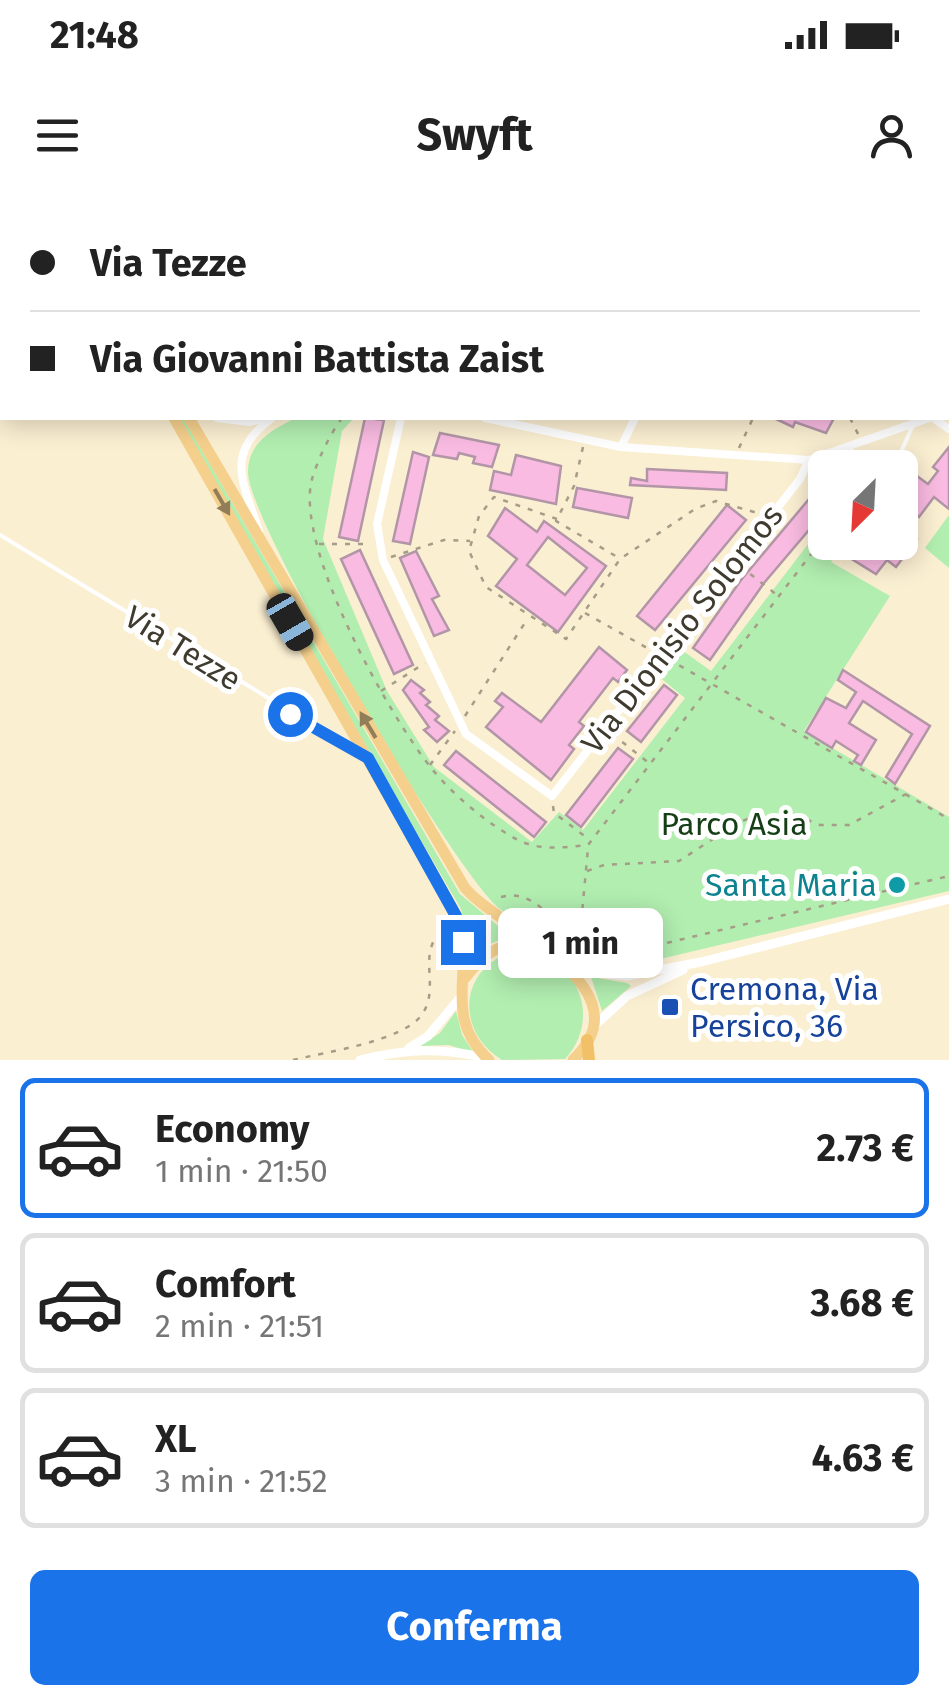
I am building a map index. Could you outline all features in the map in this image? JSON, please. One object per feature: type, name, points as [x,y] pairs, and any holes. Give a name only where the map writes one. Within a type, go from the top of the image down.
[{"type":"highway","points":[[589,1035],[589,1060]]},
{"type":"main road","points":[[175,420],[456,916],[463,942],[465,978],[460,998],[464,1028],[487,1059]]},
{"type":"main road","points":[[190,420],[465,888],[478,904],[534,944],[555,953],[586,989],[592,1006],[589,1035],[572,1060]]},
{"type":"main road","points":[[465,978],[482,956],[498,947],[534,944]]},
{"type":"street","points":[[234,420],[260,420]]},
{"type":"street","points":[[267,420],[251,433],[240,463],[267,554]]},
{"type":"street","points":[[400,420],[377,524],[383,560],[466,734],[552,796]]},
{"type":"street","points":[[494,420],[620,447],[808,460]]},
{"type":"street","points":[[620,447],[634,420]]},
{"type":"street","points":[[832,450],[900,429],[912,421]]},
{"type":"street","name":"Via Dionisio Solomos","points":[[552,796],[770,517],[808,461]]},
{"type":"street","points":[[555,953],[606,974],[627,976],[701,962],[949,899]]},
{"type":"street","points":[[589,1035],[627,996],[701,962]]},
{"type":"street","points":[[406,1049],[428,1036],[460,998]]},
{"type":"street","points":[[360,1060],[406,1049],[453,1050],[487,1059]]},
{"type":"lane","points":[[848,445],[864,464],[900,452],[912,421]]},
{"type":"lane","name":"Via Tezze","points":[[0,534],[368,758]]},
{"type":"path","points":[[341,420],[311,482],[318,544],[336,602],[380,692],[429,766],[520,841],[541,848],[589,843]]},
{"type":"path","points":[[735,456],[753,420]]},
{"type":"path","points":[[851,420],[860,441]]},
{"type":"path","points":[[557,519],[574,486],[584,439]]},
{"type":"path","points":[[620,559],[557,519],[494,497],[479,516],[468,551],[486,587],[566,639],[620,559],[696,509],[716,501],[770,517]]},
{"type":"path","points":[[383,560],[444,540],[472,541]]},
{"type":"path","points":[[318,544],[380,544]]},
{"type":"path","points":[[580,936],[589,843],[808,558]]},
{"type":"path","points":[[735,562],[778,596]]},
{"type":"path","points":[[584,612],[949,819]]},
{"type":"path","points":[[429,766],[530,616]]},
{"type":"path","points":[[380,692],[430,659]]},
{"type":"path","points":[[605,729],[650,764]]},
{"type":"path","points":[[588,871],[604,865],[679,861],[754,818],[798,816],[820,825],[849,825],[908,793]]},
{"type":"path","points":[[552,796],[554,812],[589,843]]},
{"type":"path","points":[[500,897],[528,898],[600,946],[637,950],[949,876]]},
{"type":"path","points":[[293,1060],[386,1036],[416,1020],[428,996],[427,956],[433,940],[446,927]]},
{"type":"green space","points":[[176,420],[184,420],[460,894],[509,935],[472,952],[461,909]]},
{"type":"green space","name":"Parco Asia","points":[[291,420],[352,420],[342,431],[323,539],[387,691],[434,767],[532,842],[559,812],[583,830],[685,698],[658,676],[679,648],[711,671],[808,544],[808,560],[832,560],[890,596],[804,731],[949,817],[949,891],[639,964],[584,955],[515,920],[476,882],[400,768],[280,555],[256,502],[248,471],[253,452],[264,438]]},
{"type":"green space","points":[[949,515],[949,568],[925,548]]},
{"type":"green space","points":[[516,951],[554,962],[577,989],[582,1024],[577,1042],[565,1059],[502,1060],[476,1032],[470,1016],[474,984],[497,958]]},
{"type":"green space","points":[[591,977],[627,983],[631,986],[602,1011]]},
{"type":"green space","points":[[456,1011],[462,1035],[474,1053],[449,1045],[420,1046],[440,1033]]},
{"type":"building","points":[[365,420],[384,420],[358,541],[339,537]]},
{"type":"building","points":[[778,420],[833,420],[826,433],[795,422],[793,427]]},
{"type":"building","points":[[440,433],[499,445],[492,467],[473,463],[475,457],[459,453],[457,459],[433,455]]},
{"type":"building","points":[[949,447],[949,509],[934,497],[919,517],[918,477],[928,484],[938,471],[933,467]]},
{"type":"building","points":[[413,452],[429,457],[410,544],[393,541]]},
{"type":"building","points":[[516,455],[561,466],[556,504],[490,490],[494,471],[511,475]]},
{"type":"building","points":[[647,469],[727,473],[726,490],[630,485],[631,478],[647,481]]},
{"type":"building","points":[[577,488],[632,498],[628,518],[573,507]]},
{"type":"building","points":[[808,500],[808,531],[764,583],[710,660],[693,648],[741,580]]},
{"type":"building","points":[[727,505],[746,520],[655,630],[637,616]]},
{"type":"building","points":[[505,508],[537,532],[544,521],[606,566],[558,632],[496,586],[517,559],[488,536]],"holes":[[[548,537],[587,568],[565,595],[527,565]]]},
{"type":"building","points":[[360,550],[413,665],[394,674],[341,559]]},
{"type":"building","points":[[416,551],[439,596],[432,599],[449,630],[434,636],[400,558]]},
{"type":"building","points":[[853,560],[887,560],[876,574]]},
{"type":"building","points":[[599,647],[627,670],[618,682],[613,678],[579,722],[584,726],[569,745],[574,749],[551,780],[486,727],[503,707],[495,701],[502,693],[541,722]]},
{"type":"building","points":[[843,670],[930,726],[895,784],[886,777],[912,734],[863,701],[849,723],[876,740],[861,765],[854,761],[858,755],[836,741],[832,748],[806,732],[826,698],[846,708],[856,692],[838,680]]},
{"type":"building","points":[[411,680],[424,690],[420,693],[430,702],[426,705],[439,716],[435,720],[449,731],[437,742],[424,730],[429,727],[403,690]]},
{"type":"building","points":[[664,685],[677,695],[641,742],[627,731]]},
{"type":"building","points":[[618,748],[633,759],[581,827],[566,815]]},
{"type":"building","points":[[456,751],[546,822],[534,837],[444,765]]},
{"type":"place","name":"Santa Maria","points":[[897,885]]},
{"type":"place","name":"Cremona, Via Persico, 36","points":[[670,1007]]},
{"type":"route","points":[[290,714],[368,758],[456,916],[463,942]]}]
